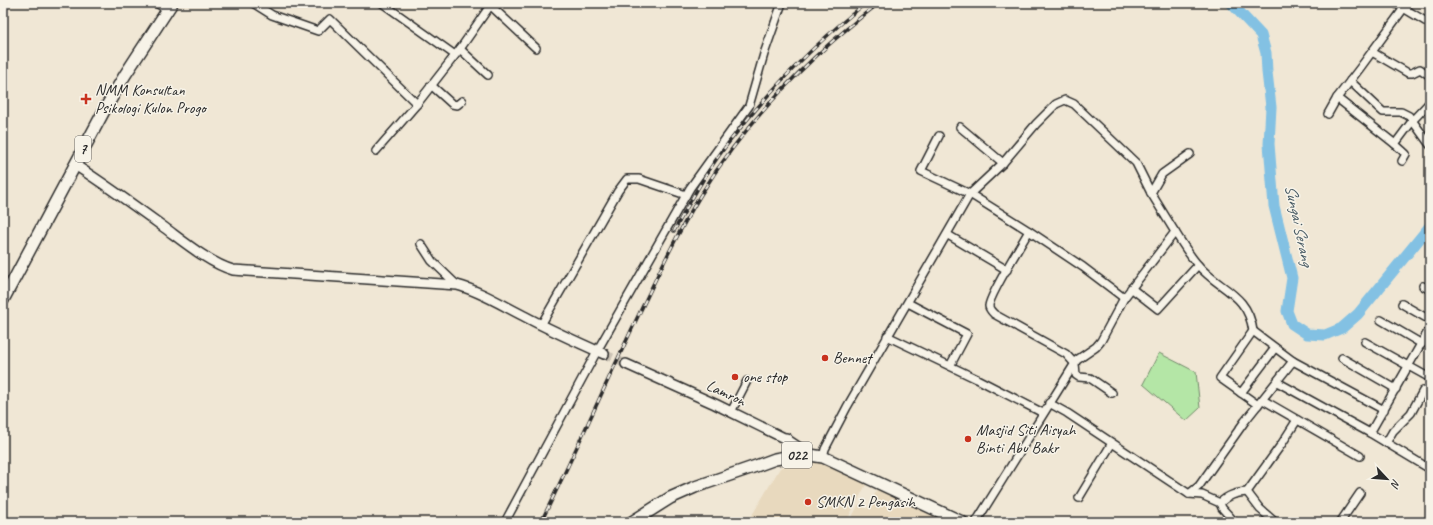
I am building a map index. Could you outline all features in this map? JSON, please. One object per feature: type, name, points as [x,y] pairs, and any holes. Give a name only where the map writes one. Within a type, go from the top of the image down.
[{"type":"main road","name":"7","points":[[3,300],[105,109],[170,6]]},
{"type":"main road","points":[[786,439],[790,456]]},
{"type":"main road","name":"022","points":[[632,522],[670,498],[695,487],[775,459],[790,456],[810,455],[823,457],[962,522]]},
{"type":"street","points":[[156,3],[170,6]]},
{"type":"street","points":[[253,3],[272,15],[318,31],[330,19],[417,104]]},
{"type":"street","points":[[382,3],[455,55]]},
{"type":"street","points":[[505,522],[601,353],[686,195],[749,106],[764,54],[782,3]]},
{"type":"street","points":[[1395,3],[1430,24]]},
{"type":"street","points":[[376,151],[417,104],[460,49],[491,4],[536,48]]},
{"type":"street","points":[[1328,114],[1337,98],[1404,8]]},
{"type":"street","points":[[460,49],[488,75]]},
{"type":"street","points":[[1372,52],[1408,73],[1412,74],[1420,69],[1430,76]]},
{"type":"street","points":[[1350,81],[1383,112],[1401,112],[1413,120],[1430,145]]},
{"type":"street","points":[[431,85],[452,104],[457,105],[462,101]]},
{"type":"street","points":[[1337,98],[1406,154],[1402,161]]},
{"type":"street","points":[[823,457],[825,449],[847,407],[887,336],[948,235],[970,194],[1003,163],[1036,124],[1056,104],[1065,100],[1074,104],[1136,163],[1151,193],[1175,232],[1198,265],[1243,304],[1250,315],[1254,331],[1293,361],[1384,410]]},
{"type":"street","points":[[1395,144],[1413,120],[1430,102]]},
{"type":"street","points":[[960,127],[1003,163]]},
{"type":"street","points":[[939,136],[920,171],[970,194],[1083,267],[1124,298]]},
{"type":"street","points":[[1151,193],[1162,174],[1190,154]]},
{"type":"street","points":[[75,165],[104,183],[193,248],[225,268],[233,270],[457,285],[487,297],[601,353]]},
{"type":"street","points":[[542,325],[618,191],[627,179],[639,179],[686,195]]},
{"type":"street","points":[[1029,231],[990,302],[990,311],[1066,354],[1075,364],[1076,375],[1079,377],[1090,378],[1112,393]]},
{"type":"street","points":[[976,522],[1049,403],[1075,364],[1101,341],[1124,298],[1175,232]]},
{"type":"street","points":[[948,235],[1007,270]]},
{"type":"street","points":[[422,244],[432,262],[457,285]]},
{"type":"street","points":[[1132,288],[1158,309],[1198,265]]},
{"type":"street","points":[[1423,286],[1430,290]]},
{"type":"street","points":[[908,302],[967,334],[950,366]]},
{"type":"street","points":[[1402,304],[1430,320]]},
{"type":"street","points":[[1381,320],[1422,344]]},
{"type":"street","points":[[1370,434],[1430,328]]},
{"type":"street","points":[[1254,331],[1220,377],[1241,393],[1297,420],[1360,456]]},
{"type":"street","points":[[887,336],[1043,413]]},
{"type":"street","points":[[1365,342],[1430,379],[1427,393],[1411,413],[1393,431],[1386,443]]},
{"type":"street","points":[[1241,393],[1275,348]]},
{"type":"street","points":[[1342,358],[1396,389]]},
{"type":"street","points":[[1190,494],[1199,486],[1293,361]]},
{"type":"street","name":"Lamron","points":[[626,364],[732,412],[786,439],[810,455]]},
{"type":"street","points":[[732,412],[747,381]]},
{"type":"street","points":[[1277,382],[1430,469]]},
{"type":"street","points":[[1049,403],[1067,413],[1190,494],[1202,495],[1220,503],[1222,508],[1232,519],[1231,522]]},
{"type":"street","points":[[1220,503],[1226,497],[1247,492],[1297,420]]},
{"type":"street","points":[[1079,498],[1112,443]]},
{"type":"street","points":[[1247,492],[1260,509],[1275,522]]},
{"type":"street","points":[[1341,522],[1360,493]]},
{"type":"shaded area","name":"SMKN 2 Pengasih","points":[[809,460],[822,463],[868,481],[846,522],[748,522],[780,468],[795,461]]},
{"type":"shaded area","points":[[879,486],[953,522],[849,522],[859,504],[867,509]]},
{"type":"green space","points":[[1159,353],[1196,372],[1200,408],[1186,421],[1143,384]]},
{"type":"waterway","name":"Sungai Serang","points":[[1231,3],[1261,35],[1266,53],[1271,107],[1269,144],[1274,206],[1292,278],[1287,311],[1292,324],[1307,334],[1325,335],[1342,328],[1358,314],[1430,226]]},
{"type":"tunnel","points":[[604,354],[626,364]]},
{"type":"railway","points":[[674,231],[698,187],[726,146],[742,126],[775,88],[810,52],[866,3]]},
{"type":"railway","points":[[541,522],[661,269],[683,225],[718,168],[781,91],[828,45],[879,3]]},
{"type":"place","name":"NMM Konsultan Psikologi Kulon Progo","points":[[86,99]]},
{"type":"place","name":"Bennet","points":[[825,358]]},
{"type":"place","name":"one stop","points":[[735,377]]},
{"type":"place","name":"Masjid Siti Aisyah Binti Abu Bakr","points":[[968,439]]},
{"type":"place","name":"SMKN 2 Pengasih","points":[[808,502]]}]
